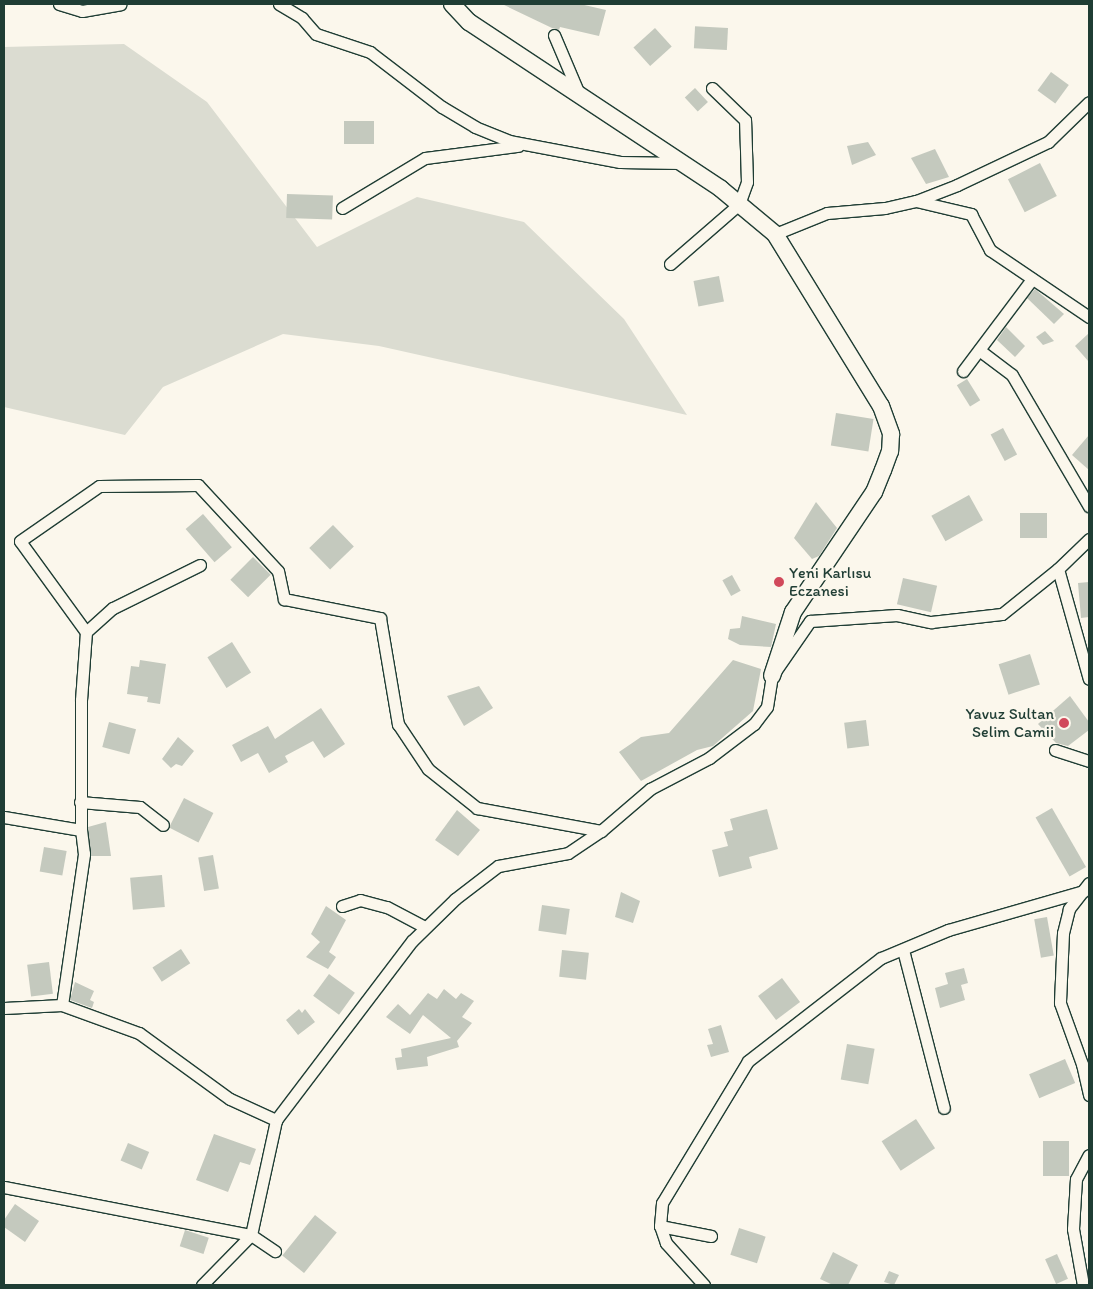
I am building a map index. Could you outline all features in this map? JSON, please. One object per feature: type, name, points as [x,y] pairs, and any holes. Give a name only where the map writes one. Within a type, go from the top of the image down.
[{"type":"street","points":[[58,4],[82,12],[120,4]]},
{"type":"street","points":[[279,4],[302,18],[316,34],[370,52],[442,107],[475,127],[509,140],[620,162],[680,163]]},
{"type":"street","points":[[202,1285],[251,1235],[276,1120],[425,926],[498,866],[568,853],[601,831],[650,789],[710,758],[754,724],[766,706],[772,676],[793,612],[874,492],[890,451],[891,434],[881,406],[776,234],[739,204],[680,163],[469,22],[452,4]]},
{"type":"street","points":[[554,35],[579,94]]},
{"type":"street","points":[[670,264],[739,204],[747,182],[745,120],[712,88]]},
{"type":"street","points":[[776,234],[827,213],[853,213],[916,201],[1048,142],[1089,102]]},
{"type":"street","points":[[342,208],[425,158],[532,144]]},
{"type":"street","points":[[916,201],[971,214],[990,250],[1089,317]]},
{"type":"street","points":[[963,371],[1032,279]]},
{"type":"street","points":[[979,350],[1012,375],[1089,506]]},
{"type":"street","points":[[62,1005],[84,854],[80,830],[80,802],[81,700],[86,632],[20,541],[98,486],[198,485],[278,571],[284,598],[380,618],[398,724],[428,769],[478,808],[601,831]]},
{"type":"street","points":[[772,676],[810,621],[897,615],[931,622],[1002,614],[1058,569],[1089,539]]},
{"type":"street","points":[[86,632],[113,608],[200,565]]},
{"type":"street","points":[[1058,569],[1089,680]]},
{"type":"street","points":[[1055,750],[1089,761]]},
{"type":"street","points":[[80,802],[140,807],[163,825]]},
{"type":"street","points":[[4,817],[80,830]]},
{"type":"street","points":[[704,1285],[666,1243],[660,1226],[662,1203],[748,1061],[881,958],[948,930],[1086,887]]},
{"type":"street","points":[[1086,887],[1069,909],[1063,933],[1060,1003],[1082,1064],[1089,1095]]},
{"type":"street","points":[[342,906],[360,900],[387,907],[425,926]]},
{"type":"street","points":[[903,950],[944,1108]]},
{"type":"street","points":[[4,1008],[62,1005],[139,1033],[230,1099],[276,1120]]},
{"type":"street","points":[[1083,1285],[1073,1229],[1076,1179],[1089,1155]]},
{"type":"street","points":[[4,1187],[251,1235],[275,1251]]},
{"type":"street","points":[[660,1226],[711,1236]]},
{"type":"shaded area","points":[[124,44],[207,102],[317,247],[417,197],[524,222],[624,319],[687,415],[379,346],[283,334],[163,387],[125,435],[4,407],[4,47]]},
{"type":"building","points":[[502,4],[580,4],[606,10],[599,36],[560,27],[559,30],[552,28]]},
{"type":"building","points":[[695,26],[728,28],[727,50],[694,48]]},
{"type":"building","points":[[655,28],[672,47],[650,66],[633,47]]},
{"type":"building","points":[[1051,72],[1069,85],[1055,104],[1037,91]]},
{"type":"building","points":[[695,88],[708,102],[698,111],[685,98]]},
{"type":"building","points":[[344,121],[374,121],[374,144],[344,144]]},
{"type":"building","points":[[868,142],[876,155],[852,165],[847,146]]},
{"type":"building","points":[[935,149],[949,177],[926,184],[911,158]]},
{"type":"building","points":[[1040,163],[1057,196],[1025,212],[1008,179]]},
{"type":"building","points":[[287,194],[333,196],[332,220],[286,218]]},
{"type":"building","points":[[719,276],[724,302],[698,306],[693,281]]},
{"type":"building","points":[[1035,289],[1064,314],[1054,324],[1027,298]]},
{"type":"building","points":[[1006,327],[1025,346],[1015,357],[997,340]]},
{"type":"building","points":[[1045,331],[1054,341],[1043,345],[1036,337]]},
{"type":"building","points":[[1089,333],[1089,362],[1075,346]]},
{"type":"building","points":[[967,379],[980,400],[970,407],[957,385]]},
{"type":"building","points":[[836,413],[874,419],[868,452],[831,446]]},
{"type":"building","points":[[1003,428],[1017,454],[1005,461],[991,435]]},
{"type":"building","points":[[1089,435],[1089,470],[1072,455]]},
{"type":"building","points":[[969,495],[983,520],[945,541],[931,516]]},
{"type":"building","points":[[816,502],[837,528],[819,556],[812,559],[794,538]]},
{"type":"building","points":[[1020,513],[1047,513],[1047,538],[1020,538]]},
{"type":"building","points":[[203,514],[232,547],[215,562],[186,529]]},
{"type":"building","points":[[333,525],[354,547],[330,570],[309,548]]},
{"type":"building","points":[[253,557],[271,575],[248,597],[230,580]]},
{"type":"building","points":[[732,575],[741,591],[731,596],[722,580]]},
{"type":"building","points":[[903,578],[937,586],[931,612],[897,604]]},
{"type":"building","points":[[1089,582],[1089,617],[1081,618],[1078,583]]},
{"type":"building","points":[[742,616],[776,624],[771,647],[740,645],[728,639],[730,629],[740,628]]},
{"type":"building","points":[[232,642],[251,673],[226,688],[207,657]]},
{"type":"building","points":[[1030,654],[1040,684],[1009,695],[999,664]]},
{"type":"building","points":[[140,660],[166,664],[160,704],[147,702],[148,697],[127,694],[131,666],[139,667]]},
{"type":"building","points":[[733,660],[761,669],[753,711],[713,746],[697,750],[641,781],[619,752],[641,737],[669,733]]},
{"type":"building","points":[[479,686],[493,708],[464,726],[447,696]]},
{"type":"building","name":"Yavuz Sultan Selim Camii","points":[[1070,696],[1089,722],[1089,730],[1068,746],[1056,743],[1038,724]]},
{"type":"building","points":[[321,708],[345,744],[324,758],[313,741],[285,756],[288,762],[269,773],[258,753],[241,762],[232,745],[268,726],[275,739]]},
{"type":"building","points":[[866,720],[869,746],[847,748],[844,723]]},
{"type":"building","points":[[109,722],[136,729],[129,754],[102,747]]},
{"type":"building","points":[[178,737],[194,751],[182,766],[176,764],[171,768],[162,759]]},
{"type":"building","points":[[184,798],[213,813],[198,842],[169,827]]},
{"type":"building","points":[[1052,808],[1086,867],[1070,876],[1036,818]]},
{"type":"building","points":[[767,809],[778,849],[749,857],[752,868],[719,877],[712,850],[728,846],[724,832],[733,830],[730,819]]},
{"type":"building","points":[[457,810],[480,830],[458,856],[435,840]]},
{"type":"building","points":[[106,822],[111,856],[91,856],[88,827]]},
{"type":"building","points":[[44,847],[67,851],[62,876],[40,872]]},
{"type":"building","points":[[213,855],[219,888],[204,891],[198,858]]},
{"type":"building","points":[[162,875],[165,907],[133,910],[130,878]]},
{"type":"building","points":[[621,892],[640,901],[633,923],[615,917]]},
{"type":"building","points":[[542,905],[570,909],[566,935],[538,931]]},
{"type":"building","points":[[326,906],[346,920],[329,952],[336,957],[328,969],[306,957],[320,942],[311,934]]},
{"type":"building","points":[[1047,917],[1054,955],[1041,958],[1034,919]]},
{"type":"building","points":[[181,949],[190,963],[162,982],[152,968]]},
{"type":"building","points":[[562,950],[589,953],[586,980],[559,977]]},
{"type":"building","points":[[49,962],[53,994],[31,996],[27,965]]},
{"type":"building","points":[[964,968],[968,983],[961,985],[965,1000],[940,1008],[935,988],[948,984],[945,973]]},
{"type":"building","points":[[329,974],[355,993],[339,1015],[313,996]]},
{"type":"building","points":[[782,978],[800,1002],[776,1020],[758,996]]},
{"type":"building","points":[[75,982],[94,991],[90,1000],[94,1002],[92,1008],[70,1000]]},
{"type":"building","points":[[444,989],[456,999],[461,993],[474,1001],[462,1017],[472,1023],[457,1041],[459,1047],[427,1057],[428,1066],[397,1070],[395,1058],[402,1057],[401,1049],[451,1038],[423,1015],[410,1034],[386,1017],[398,1004],[410,1015],[428,993],[437,999]]},
{"type":"building","points":[[299,1009],[302,1013],[305,1009],[315,1022],[298,1035],[286,1020]]},
{"type":"building","points":[[721,1025],[729,1052],[711,1057],[707,1045],[713,1044],[708,1029]]},
{"type":"building","points":[[847,1044],[875,1049],[868,1084],[841,1079]]},
{"type":"building","points":[[1065,1059],[1075,1083],[1039,1098],[1029,1074]]},
{"type":"building","points":[[916,1119],[935,1148],[901,1171],[882,1141]]},
{"type":"building","points":[[214,1134],[256,1149],[250,1165],[240,1162],[228,1192],[196,1180]]},
{"type":"building","points":[[1043,1141],[1069,1141],[1069,1176],[1043,1176]]},
{"type":"building","points":[[128,1143],[149,1152],[142,1169],[121,1160]]},
{"type":"building","points":[[15,1204],[39,1221],[25,1242],[4,1227],[4,1220]]},
{"type":"building","points":[[315,1215],[337,1233],[304,1273],[282,1255]]},
{"type":"building","points":[[739,1228],[766,1237],[757,1263],[730,1255]]},
{"type":"building","points":[[185,1230],[209,1238],[204,1254],[180,1246]]},
{"type":"building","points":[[833,1252],[858,1265],[848,1285],[833,1285],[820,1279]]},
{"type":"building","points":[[1057,1254],[1068,1279],[1056,1284],[1045,1259]]},
{"type":"building","points":[[889,1271],[899,1275],[894,1285],[884,1282]]},
{"type":"place","name":"Yeni Karlısu Eczanesi","points":[[779,582]]},
{"type":"place","name":"Yavuz Sultan Selim Camii","points":[[1064,723]]}]
